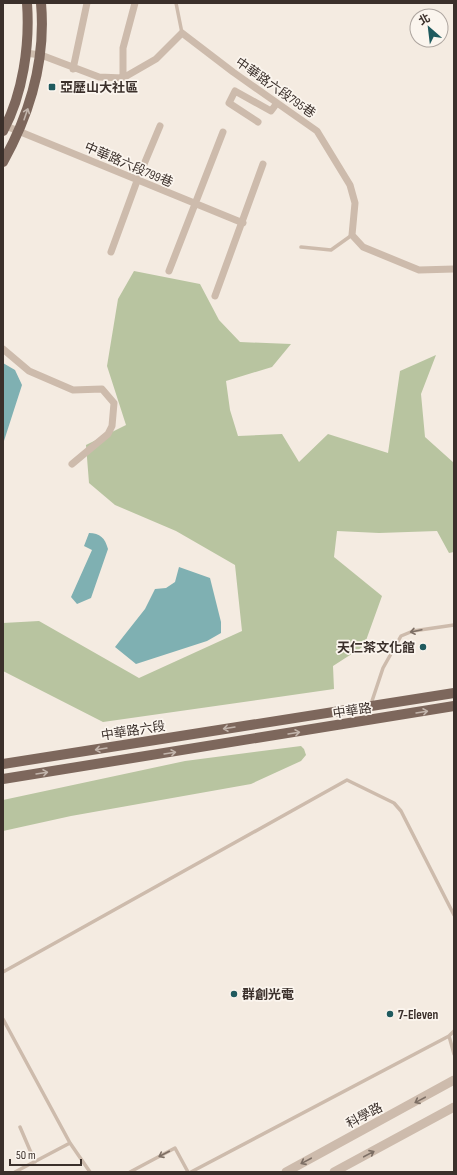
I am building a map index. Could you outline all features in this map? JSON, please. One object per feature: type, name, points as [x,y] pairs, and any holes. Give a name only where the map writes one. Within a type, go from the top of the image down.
[{"type":"main road","points":[[5,128],[21,82],[25,53],[27,3]]},
{"type":"main road","points":[[3,162],[20,131],[36,83],[41,55],[41,3]]},
{"type":"main road","name":"中華路","points":[[268,722],[454,693]]},
{"type":"main road","name":"中華路","points":[[3,779],[454,706]]},
{"type":"main road","name":"中華路六段","points":[[3,764],[268,722]]},
{"type":"street","points":[[74,69],[87,3]]},
{"type":"street","points":[[123,78],[123,48],[135,3]]},
{"type":"street","points":[[25,53],[41,55],[74,69],[99,77],[123,78],[156,59],[182,33]]},
{"type":"street","name":"中華路六段795巷","points":[[182,33],[317,131],[350,185],[355,203],[352,234]]},
{"type":"street","points":[[258,122],[229,103],[235,91],[271,111],[277,103]]},
{"type":"street","points":[[111,252],[137,181],[160,126]]},
{"type":"street","name":"中華路六段799巷","points":[[5,128],[20,131],[137,181],[243,223]]},
{"type":"street","points":[[169,271],[223,132]]},
{"type":"street","points":[[215,296],[243,223],[263,164]]},
{"type":"street","points":[[352,234],[363,247],[419,270],[454,269]]},
{"type":"street","points":[[3,349],[29,371],[73,390],[102,389],[114,403],[112,426],[108,434],[72,464]]},
{"type":"street","points":[[356,708],[358,722]]},
{"type":"street","name":"科學路","points":[[286,1172],[454,1080]]},
{"type":"street","points":[[334,1172],[454,1107]]},
{"type":"lane","points":[[176,3],[182,33]]},
{"type":"lane","points":[[301,247],[331,250],[352,234]]},
{"type":"lane","points":[[370,706],[383,668],[401,636],[413,631],[454,626]]},
{"type":"lane","points":[[3,972],[347,780],[394,803],[401,811],[454,915]]},
{"type":"lane","points":[[3,1019],[70,1144],[90,1172]]},
{"type":"lane","points":[[191,1172],[449,1036],[454,1031]]},
{"type":"lane","points":[[449,1036],[454,1054]]},
{"type":"lane","points":[[20,1128],[35,1162]]},
{"type":"lane","points":[[15,1172],[70,1144]]},
{"type":"lane","points":[[130,1172],[175,1148],[188,1172]]},
{"type":"green space","points":[[134,271],[200,284],[219,320],[240,342],[291,344],[272,367],[226,381],[230,410],[238,436],[282,434],[299,462],[328,434],[388,453],[400,371],[436,355],[421,394],[425,437],[454,463],[454,552],[449,553],[437,531],[379,533],[337,531],[334,557],[382,596],[364,646],[333,666],[334,689],[103,722],[3,671],[3,623],[39,621],[139,678],[242,631],[235,565],[176,531],[115,505],[89,483],[86,445],[126,425],[107,366],[118,299]]},
{"type":"green space","points":[[301,746],[306,755],[301,761],[251,784],[71,816],[3,831],[3,800],[185,761]]},
{"type":"water","points":[[3,363],[15,370],[22,385],[3,444]]},
{"type":"water","points":[[89,533],[102,537],[108,549],[91,598],[77,604],[71,597],[92,550],[84,546]]},
{"type":"water","points":[[179,567],[210,578],[221,622],[221,633],[207,641],[136,664],[115,647],[145,609],[155,589],[166,588],[175,582]]},
{"type":"place","name":"亞歷山大社區","points":[[52,87]]},
{"type":"place","name":"天仁茶文化館","points":[[423,647]]},
{"type":"place","name":"群創光電","points":[[234,994]]},
{"type":"place","name":"7-Eleven","points":[[390,1014]]}]
